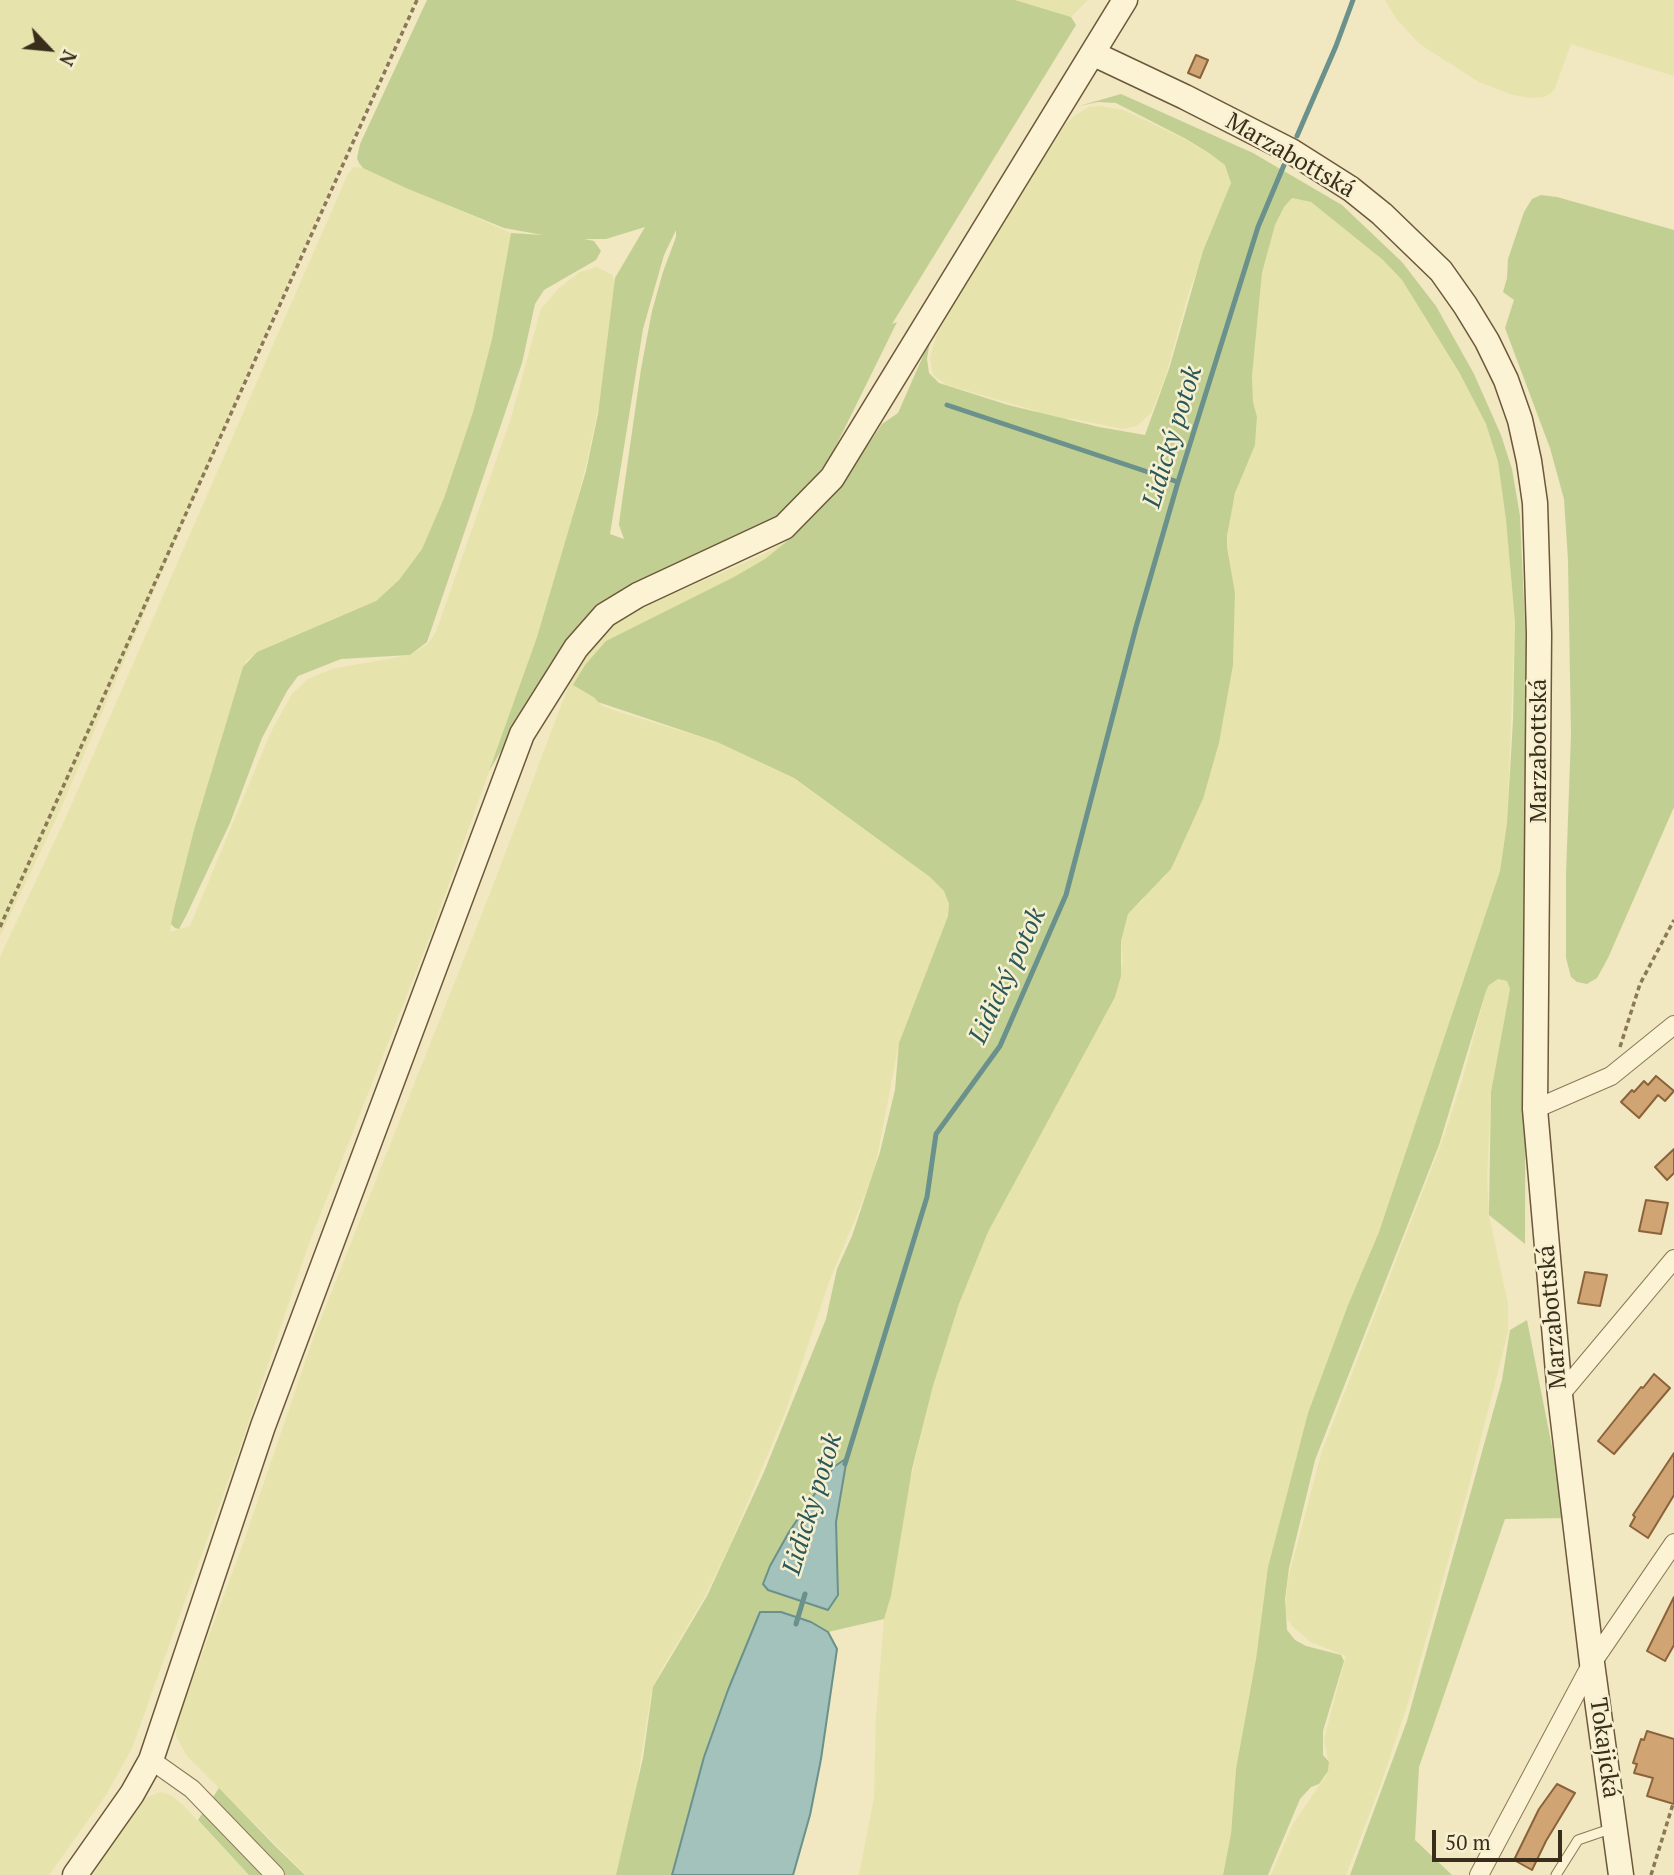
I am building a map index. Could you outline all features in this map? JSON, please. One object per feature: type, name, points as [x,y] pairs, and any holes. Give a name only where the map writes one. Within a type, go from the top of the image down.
[{"type":"street","points":[[75,1875],[132,1794],[151,1760],[263,1426],[522,734],[576,648],[605,615],[638,595],[784,527],[832,478],[1125,0]]},
{"type":"street","name":"Marzabottská","points":[[1094,54],[1291,151],[1351,189],[1382,214],[1441,271],[1472,317],[1506,380],[1520,420],[1530,461],[1535,503],[1539,634],[1535,1109],[1560,1395],[1592,1663]]},
{"type":"street","points":[[1535,1109],[1611,1076],[1674,1025]]},
{"type":"street","points":[[1560,1395],[1674,1259]]},
{"type":"street","points":[[1479,1875],[1592,1663],[1674,1543]]},
{"type":"street","name":"Tokajická","points":[[1592,1663],[1621,1875]]},
{"type":"street","points":[[151,1760],[191,1789],[275,1875]]},
{"type":"lane","points":[[1556,1875],[1578,1840],[1614,1827]]},
{"type":"path","points":[[0,927],[417,0]]},
{"type":"path","points":[[1611,1076],[1640,984],[1674,920]]},
{"type":"path","points":[[1651,1875],[1672,1804]]},
{"type":"shaded area","points":[[0,0],[415,0],[253,360],[58,815],[0,936]]},
{"type":"shaded area","points":[[1015,0],[1088,0],[1071,17]]},
{"type":"shaded area","points":[[1385,0],[1674,0],[1674,76],[1571,44],[1551,93],[1544,97],[1528,98],[1510,94],[1479,82],[1421,45],[1397,20]]},
{"type":"shaded area","points":[[1089,107],[1124,110],[1188,141],[1223,162],[1233,176],[1219,221],[1190,288],[1165,378],[1151,413],[1137,426],[1123,429],[1068,418],[1059,448],[795,769],[596,698],[602,706],[717,742],[793,778],[930,877],[944,891],[949,904],[948,916],[899,1043],[874,1173],[829,1282],[787,1408],[729,1547],[704,1598],[660,1672],[651,1694],[636,1789],[616,1875],[306,1875],[187,1756],[176,1736],[177,1721],[243,1544],[314,1336],[489,896],[575,669],[586,648],[621,617],[764,554],[796,534],[826,503],[872,437],[1037,415],[1037,411],[947,385],[933,375],[930,357],[936,337],[956,299],[1038,165],[1066,124]]},
{"type":"shaded area","points":[[354,167],[363,168],[511,233],[492,339],[473,412],[444,498],[422,549],[399,580],[376,601],[257,652],[246,661],[174,909],[170,932],[190,926],[270,734],[292,694],[308,679],[332,669],[410,655],[428,644],[436,632],[511,418],[541,309],[559,288],[580,272],[597,267],[612,275],[615,285],[599,405],[568,535],[537,637],[432,931],[308,1246],[235,1462],[132,1748],[106,1795],[49,1875],[0,1875],[0,957],[66,817],[348,174]]},
{"type":"shaded area","points":[[1292,198],[1311,202],[1383,260],[1402,280],[1459,372],[1486,424],[1498,462],[1515,622],[1507,823],[1500,871],[1379,1232],[1348,1305],[1308,1413],[1268,1567],[1256,1659],[1236,1769],[1231,1834],[1223,1875],[859,1875],[874,1798],[876,1718],[884,1619],[891,1596],[908,1489],[933,1386],[959,1304],[988,1232],[1115,997],[1123,960],[1121,941],[1128,914],[1152,887],[1165,877],[1203,799],[1219,743],[1233,665],[1235,593],[1227,547],[1229,519],[1241,473],[1255,445],[1257,417],[1253,402],[1252,376],[1262,273],[1275,225]]},
{"type":"shaded area","points":[[1498,979],[1507,981],[1510,989],[1491,1092],[1487,1179],[1489,1215],[1508,1304],[1508,1332],[1467,1493],[1409,1700],[1346,1875],[1271,1875],[1293,1824],[1325,1777],[1329,1766],[1324,1739],[1346,1656],[1311,1642],[1293,1627],[1285,1608],[1288,1579],[1322,1451],[1443,1139],[1486,991],[1489,985]]},
{"type":"shaded area","points":[[160,1792],[181,1803],[249,1875],[93,1875],[141,1800]]},
{"type":"green space","points":[[427,0],[1015,0],[1071,17],[1076,25],[892,324],[897,322],[830,458],[803,493],[749,544],[581,632],[489,771],[537,637],[586,471],[598,414],[615,278],[645,227],[606,239],[584,239],[594,241],[601,251],[596,260],[544,290],[535,304],[522,363],[427,642],[410,655],[341,659],[298,676],[262,738],[230,823],[179,929],[171,924],[174,909],[194,830],[243,667],[257,652],[376,601],[399,580],[422,549],[444,498],[473,412],[492,339],[511,233],[543,235],[504,228],[363,168],[357,158],[360,144]],"holes":[[[676,230],[652,311],[641,369],[619,525],[624,539],[610,534],[643,329],[664,255]]]},
{"type":"green space","points":[[1121,94],[1253,153],[1342,205],[1402,262],[1436,306],[1474,374],[1501,435],[1512,469],[1520,516],[1526,644],[1525,1244],[1489,1215],[1491,1092],[1510,989],[1507,981],[1498,979],[1489,985],[1486,991],[1439,1145],[1315,1460],[1289,1568],[1285,1599],[1287,1630],[1295,1640],[1306,1646],[1341,1655],[1344,1661],[1323,1731],[1323,1755],[1329,1762],[1328,1771],[1319,1784],[1311,1787],[1300,1799],[1268,1875],[1223,1875],[1231,1834],[1236,1769],[1256,1659],[1268,1567],[1308,1413],[1348,1305],[1379,1232],[1500,871],[1507,823],[1513,720],[1515,622],[1506,520],[1498,462],[1486,424],[1459,372],[1402,280],[1383,260],[1311,202],[1292,198],[1275,225],[1262,273],[1252,376],[1253,402],[1257,417],[1255,445],[1235,493],[1227,536],[1235,593],[1233,665],[1219,743],[1203,799],[1171,869],[1128,914],[1121,941],[1121,976],[1115,997],[988,1232],[959,1304],[933,1386],[912,1469],[891,1596],[884,1619],[828,1632],[811,1622],[760,1612],[704,1757],[672,1875],[616,1875],[643,1758],[653,1687],[707,1596],[764,1472],[826,1319],[837,1269],[852,1236],[880,1152],[895,1090],[899,1043],[948,916],[949,904],[944,891],[930,877],[794,778],[717,742],[598,702],[573,685],[585,665],[606,641],[734,577],[765,559],[796,534],[850,472],[882,424],[898,413],[930,340],[927,359],[929,373],[939,383],[1008,405],[1145,435],[1169,369],[1203,251],[1231,183],[1225,165],[1209,153],[1116,103],[1098,102],[1079,106]],"holes":[[[847,1458],[836,1522],[838,1595],[827,1610],[803,1600],[789,1532],[835,1466]]]},
{"type":"green space","points":[[1541,195],[1557,197],[1674,230],[1674,807],[1608,958],[1597,978],[1587,984],[1577,982],[1571,977],[1566,958],[1571,734],[1568,560],[1564,499],[1550,448],[1505,328],[1514,300],[1503,292],[1508,259],[1524,212],[1532,199]]},
{"type":"green space","points":[[1527,1320],[1566,1518],[1505,1519],[1419,1767],[1415,1840],[1452,1875],[1350,1875],[1407,1721],[1502,1380],[1510,1330]]},
{"type":"green space","points":[[219,1788],[305,1875],[249,1875],[198,1820]]},
{"type":"water","points":[[847,1458],[836,1522],[838,1595],[828,1610],[768,1590],[763,1584],[789,1532],[835,1466]]},
{"type":"water","points":[[760,1612],[781,1612],[811,1622],[828,1632],[837,1649],[821,1759],[810,1815],[793,1875],[672,1875],[704,1757]]},
{"type":"building","points":[[1196,55],[1208,60],[1200,78],[1188,73]]},
{"type":"building","points":[[1656,1076],[1674,1091],[1665,1101],[1658,1095],[1639,1118],[1621,1102],[1644,1081],[1648,1085]]},
{"type":"building","points":[[1674,1149],[1674,1173],[1667,1180],[1655,1167]]},
{"type":"building","points":[[1646,1200],[1668,1203],[1661,1234],[1639,1231]]},
{"type":"building","points":[[1585,1272],[1607,1275],[1600,1306],[1578,1303]]},
{"type":"building","points":[[1654,1374],[1670,1388],[1614,1454],[1598,1441]]},
{"type":"building","points":[[1674,1453],[1674,1495],[1648,1538],[1630,1526],[1635,1517],[1633,1515]]},
{"type":"building","points":[[1674,1597],[1674,1645],[1665,1661],[1647,1651]]},
{"type":"building","points":[[1647,1731],[1674,1739],[1674,1804],[1647,1796],[1653,1778],[1634,1773],[1637,1764],[1633,1763],[1641,1739],[1644,1740]]},
{"type":"building","points":[[1557,1784],[1575,1793],[1532,1870],[1514,1860],[1539,1809]]},
{"type":"waterway","name":"Lidický potok","points":[[1297,136],[1353,0]]},
{"type":"waterway","name":"Lidický potok","points":[[845,1464],[927,1197],[936,1134],[1000,1046],[1066,895],[1136,627],[1178,482],[1258,227],[1284,165]]},
{"type":"waterway","points":[[947,405],[1178,482]]},
{"type":"waterway","name":"Lidický potok","points":[[796,1624],[805,1594]]}]
